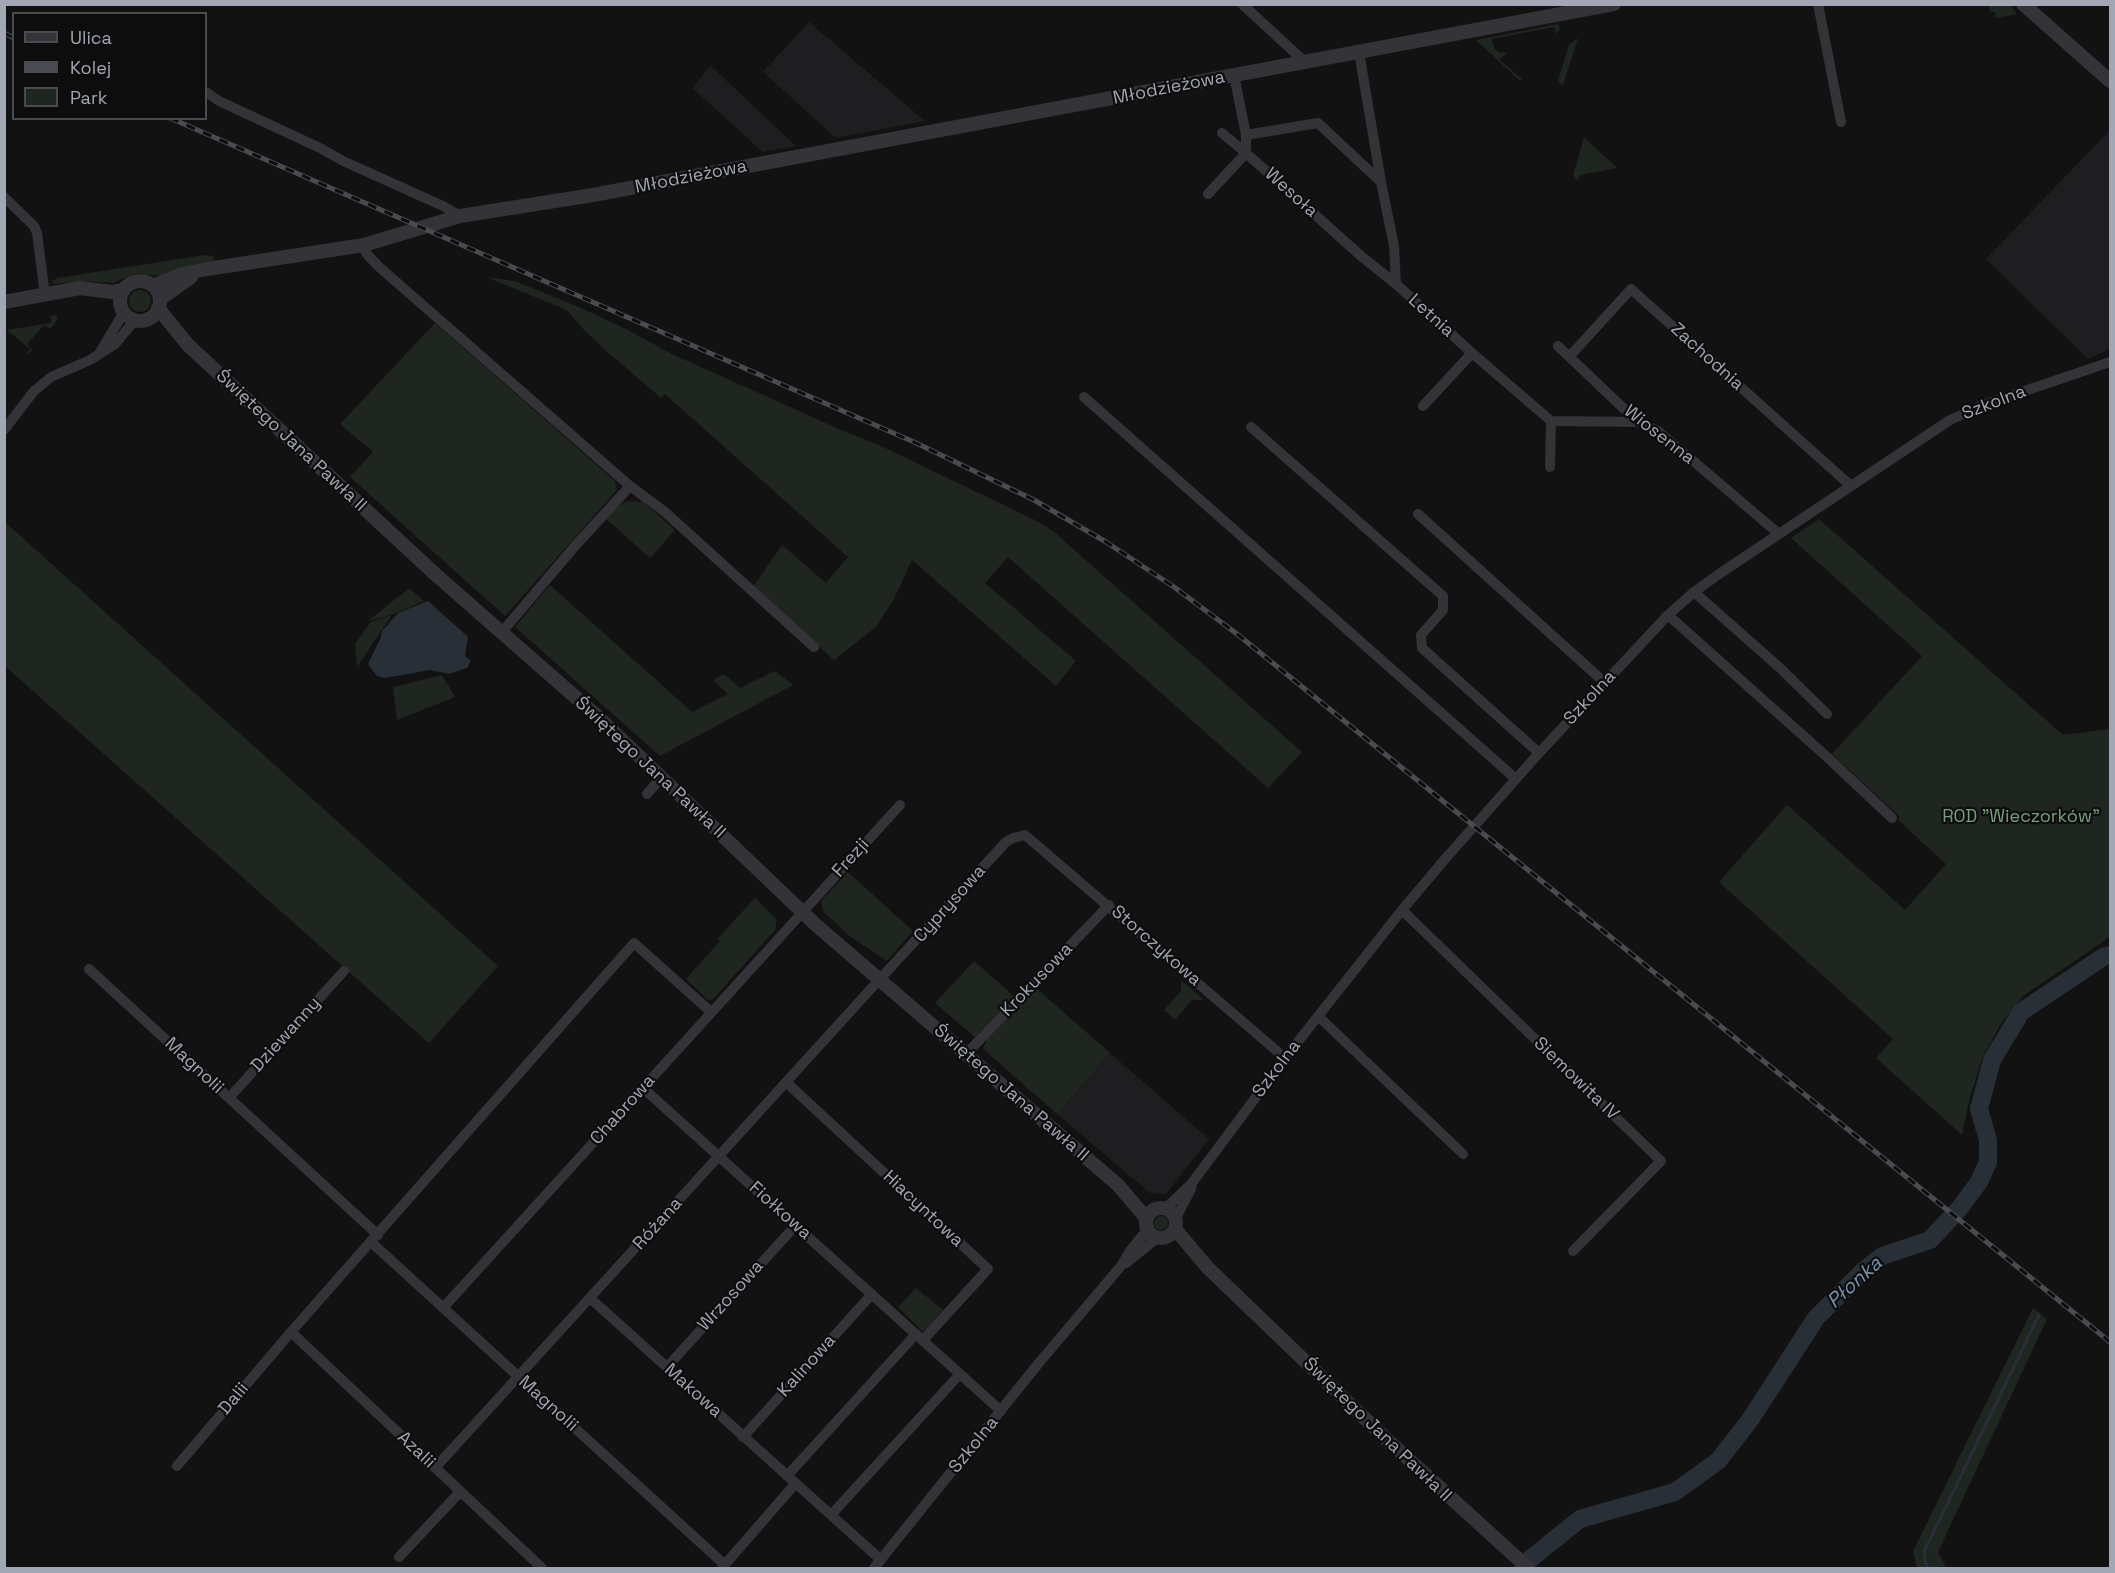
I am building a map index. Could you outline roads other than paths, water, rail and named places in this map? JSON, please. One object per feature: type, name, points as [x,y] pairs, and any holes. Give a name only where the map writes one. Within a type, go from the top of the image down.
[{"type":"street","points":[[1242,4],[1305,62]]},
{"type":"street","name":"Młodzieżowa","points":[[153,286],[182,274],[364,245],[460,216],[593,195],[1614,4]]},
{"type":"street","points":[[1818,4],[1841,122]]},
{"type":"street","points":[[2023,4],[2110,81]]},
{"type":"street","points":[[2033,4],[2044,22]]},
{"type":"street","name":"Letnia","points":[[1359,52],[1394,246],[1396,284],[1551,421]]},
{"type":"street","points":[[1208,194],[1246,153],[1246,135],[1234,75]]},
{"type":"street","points":[[207,93],[219,101],[460,216]]},
{"type":"street","points":[[1246,135],[1318,123],[1381,182]]},
{"type":"street","name":"Wesoła","points":[[1222,133],[1396,284]]},
{"type":"street","points":[[4,197],[34,226],[37,233],[45,295]]},
{"type":"street","points":[[364,245],[366,254],[386,274],[630,486],[665,512],[814,646]]},
{"type":"street","points":[[4,430],[34,391],[51,377],[99,354],[132,314],[159,304],[198,272]]},
{"type":"street","points":[[132,314],[120,300],[124,290],[137,281],[153,286],[159,304]]},
{"type":"street","points":[[4,302],[80,288],[112,292],[124,290]]},
{"type":"street","name":"Zachodnia","points":[[1570,356],[1631,289],[1851,486]]},
{"type":"street","name":"Świętego Jana Pawła II","points":[[66,292],[110,301],[188,345]]},
{"type":"street","name":"Świętego Jana Pawła II","points":[[159,304],[188,345],[435,574],[597,716],[802,912],[1118,1185],[1133,1192],[1161,1224],[1383,1436],[1528,1569]]},
{"type":"street","name":"Wiosenna","points":[[1557,346],[1638,422],[1659,430],[1779,534]]},
{"type":"street","points":[[1423,406],[1472,353]]},
{"type":"street","name":"Szkolna","points":[[877,1564],[1120,1266],[1191,1189],[1192,1183],[1285,1058],[1402,910],[1539,753],[1668,615],[1694,592],[1965,412],[2110,362]]},
{"type":"street","points":[[1084,397],[1516,779]]},
{"type":"street","points":[[1550,467],[1551,421],[1638,422]]},
{"type":"street","points":[[1251,427],[1443,596],[1443,610],[1421,635],[1422,648],[1539,753]]},
{"type":"street","points":[[502,632],[575,546],[630,486]]},
{"type":"street","points":[[1418,514],[1604,682]]},
{"type":"street","points":[[1694,592],[1780,668],[1827,714]]},
{"type":"street","points":[[1668,615],[1892,818]]},
{"type":"street","points":[[647,794],[662,778]]},
{"type":"street","name":"Frezji","points":[[802,912],[900,805]]},
{"type":"street","name":"Storczykowa","points":[[1025,835],[1285,1058]]},
{"type":"street","name":"Cyprysowa","points":[[879,980],[1006,842],[1025,835]]},
{"type":"street","name":"Krokusowa","points":[[966,1054],[1109,905]]},
{"type":"street","name":"Siemowita IV","points":[[1402,910],[1661,1161],[1574,1251]]},
{"type":"street","name":"Chabrowa","points":[[443,1308],[802,912]]},
{"type":"street","name":"Dalii","points":[[177,1466],[291,1332],[634,944],[711,1012]]},
{"type":"street","name":"Magnolii","points":[[89,969],[229,1098],[375,1238],[443,1308],[723,1567]]},
{"type":"street","name":"Dziewanny","points":[[229,1098],[344,971]]},
{"type":"street","name":"Różana","points":[[435,1468],[879,980]]},
{"type":"street","points":[[1318,1016],[1463,1154]]},
{"type":"street","name":"Hiacyntowa","points":[[787,1083],[988,1269],[920,1337]]},
{"type":"street","name":"Fiołkowa","points":[[643,1088],[1001,1411]]},
{"type":"street","name":"Wrzosowa","points":[[667,1367],[796,1225]]},
{"type":"street","name":"Kalinowa","points":[[743,1437],[872,1294]]},
{"type":"street","name":"Makowa","points":[[591,1298],[831,1515],[877,1564]]},
{"type":"street","name":"Azalii","points":[[291,1332],[542,1569]]},
{"type":"street","points":[[723,1567],[791,1480],[920,1337]]},
{"type":"street","points":[[831,1515],[959,1375]]},
{"type":"street","points":[[399,1557],[460,1492]]},
{"type":"waterway","name":"Płonka","points":[[1523,1568],[1529,1560],[1580,1519],[1675,1492],[1718,1461],[1750,1420],[1816,1318],[1861,1273],[1882,1256],[1930,1240],[1959,1209],[1979,1182],[1988,1162],[1988,1140],[1979,1109],[1992,1060],[2021,1012],[2103,957],[2110,955]]},
{"type":"waterway","points":[[1929,1568],[1924,1552],[2039,1315]]},
{"type":"railway","points":[[4,33],[12,37]]},
{"type":"railway","points":[[175,120],[914,442],[1034,500],[1106,542],[1174,587],[1237,634],[2110,1342]]},
{"type":"park label","name":"ROD \"Wieczorków\"","points":[[2021,817]]}]
